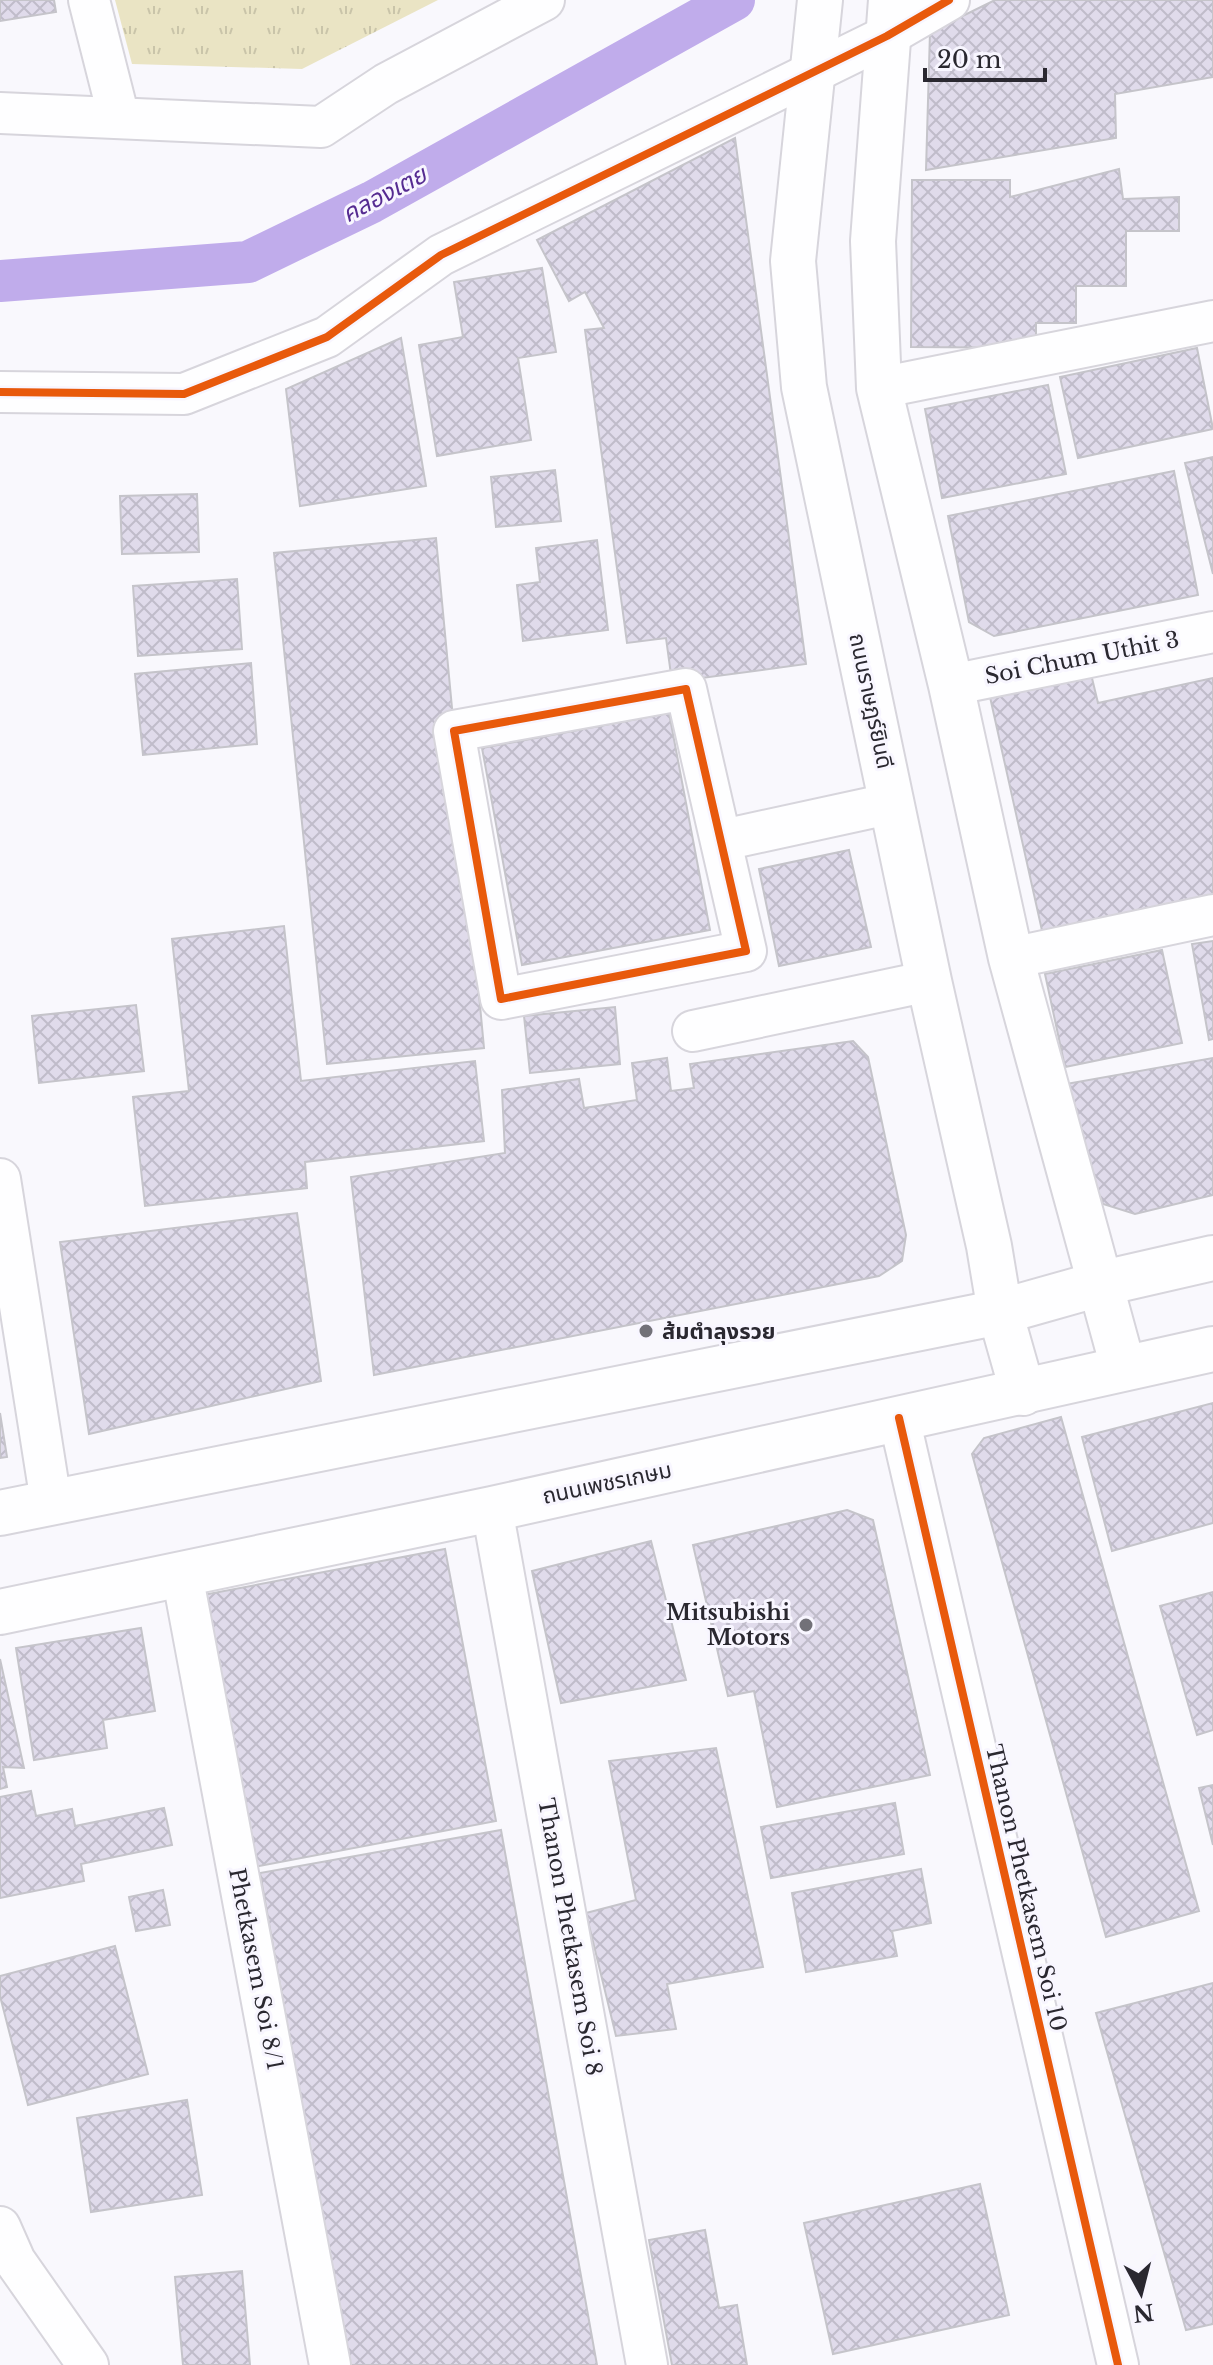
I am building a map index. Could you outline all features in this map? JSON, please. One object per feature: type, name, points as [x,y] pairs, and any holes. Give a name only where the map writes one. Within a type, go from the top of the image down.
[{"type":"main road","name":"ถนนราษฎร์ยินดี","points":[[820,0],[810,73],[793,261],[804,387],[929,981],[989,1246],[1000,1312],[1023,1393]]},
{"type":"main road","points":[[889,18],[873,241],[879,388],[951,685],[1011,958],[1123,1367]]},
{"type":"main road","points":[[0,1513],[1000,1312],[1099,1284],[1213,1258]]},
{"type":"main road","name":"ถนนเพชรเกษม","points":[[0,1612],[492,1509],[1213,1349]]},
{"type":"street","points":[[89,0],[119,118]]},
{"type":"street","points":[[0,113],[321,127],[386,84],[544,0]]},
{"type":"street","points":[[0,392],[184,394],[327,337],[441,255],[810,73],[889,18],[949,0]]},
{"type":"street","points":[[879,388],[1213,321]]},
{"type":"street","name":"Soi Chum Uthit 3","points":[[951,685],[1213,632]]},
{"type":"street","points":[[686,689],[723,840],[746,951],[501,999],[454,731],[686,689]]},
{"type":"street","points":[[723,840],[893,803]]},
{"type":"street","points":[[1011,958],[1213,915]]},
{"type":"street","points":[[693,1031],[929,981]]},
{"type":"street","points":[[0,1179],[51,1502]]},
{"type":"street","name":"Thanon Phetkasem Soi 10","points":[[899,1418],[1118,2365]]},
{"type":"street","name":"Thanon Phetkasem Soi 8","points":[[492,1509],[647,2365]]},
{"type":"street","name":"Phetkasem Soi 8/1","points":[[182,1574],[330,2365]]},
{"type":"street","points":[[0,2227],[15,2261],[88,2365]]},
{"type":"green space","points":[[115,0],[438,0],[302,69],[132,64]]},
{"type":"building","points":[[0,0],[54,0],[56,12],[0,21]]},
{"type":"building","points":[[995,0],[1213,0],[1213,77],[1115,94],[1116,138],[926,170],[930,32]]},
{"type":"building","points":[[735,138],[806,664],[672,682],[666,638],[627,643],[585,330],[604,328],[585,292],[569,301],[537,240]]},
{"type":"building","points":[[1119,169],[1123,199],[1179,197],[1179,231],[1126,231],[1126,286],[1076,286],[1076,323],[1036,323],[1036,348],[911,347],[912,180],[1010,180],[1010,197]]},
{"type":"building","points":[[542,268],[556,352],[518,358],[531,440],[437,456],[419,345],[463,337],[454,282]]},
{"type":"building","points":[[401,338],[426,486],[300,506],[286,389]]},
{"type":"building","points":[[1197,348],[1213,429],[1078,458],[1060,377]]},
{"type":"building","points":[[1048,385],[1066,474],[942,498],[925,409]]},
{"type":"building","points":[[1213,457],[1213,574],[1185,463]]},
{"type":"building","points":[[555,470],[561,521],[496,527],[491,477]]},
{"type":"building","points":[[1174,471],[1198,595],[994,636],[969,622],[948,516]]},
{"type":"building","points":[[197,494],[199,552],[122,554],[120,496]]},
{"type":"building","points":[[436,538],[484,1048],[327,1064],[274,553]]},
{"type":"building","points":[[597,540],[608,630],[523,641],[517,585],[540,582],[536,548]]},
{"type":"building","points":[[237,579],[242,649],[138,656],[133,586]]},
{"type":"building","points":[[251,663],[257,744],[143,755],[135,674]]},
{"type":"building","points":[[1091,674],[1098,703],[1213,678],[1213,897],[1043,935],[990,697]]},
{"type":"building","points":[[669,713],[710,930],[522,965],[482,748]]},
{"type":"building","points":[[849,850],[871,947],[779,966],[759,869]]},
{"type":"building","points":[[284,926],[301,1081],[475,1061],[484,1141],[305,1162],[307,1188],[145,1206],[133,1097],[189,1091],[172,939]]},
{"type":"building","points":[[1213,941],[1213,1039],[1209,1040],[1192,944]]},
{"type":"building","points":[[1162,950],[1182,1043],[1065,1067],[1045,974]]},
{"type":"building","points":[[136,1005],[144,1071],[39,1083],[32,1016]]},
{"type":"building","points":[[615,1007],[620,1064],[530,1073],[524,1016]]},
{"type":"building","points":[[853,1041],[868,1057],[906,1235],[902,1261],[879,1276],[374,1375],[351,1177],[505,1153],[502,1090],[579,1079],[584,1108],[637,1100],[632,1063],[667,1058],[671,1091],[694,1088],[690,1064]]},
{"type":"building","points":[[1213,1058],[1213,1195],[1135,1214],[1103,1204],[1088,1169],[1066,1084]]},
{"type":"building","points":[[297,1213],[321,1381],[89,1434],[60,1242]]},
{"type":"building","points":[[1213,1403],[1213,1523],[1112,1551],[1082,1437]]},
{"type":"building","points":[[0,1413],[7,1457],[0,1458]]},
{"type":"building","points":[[1061,1417],[1199,1911],[1106,1937],[972,1454],[984,1438]]},
{"type":"building","points":[[847,1510],[873,1520],[930,1775],[777,1807],[754,1691],[728,1696],[693,1545]]},
{"type":"building","points":[[651,1541],[686,1680],[561,1703],[532,1571]]},
{"type":"building","points":[[445,1549],[496,1821],[254,1867],[203,1595]]},
{"type":"building","points":[[1213,1592],[1213,1730],[1197,1735],[1160,1606]]},
{"type":"building","points":[[141,1628],[155,1711],[103,1720],[107,1748],[34,1760],[16,1648]]},
{"type":"building","points":[[0,1659],[24,1768],[3,1767],[7,1787],[0,1789]]},
{"type":"building","points":[[716,1748],[763,1967],[667,1984],[676,2029],[616,2036],[586,1913],[636,1900],[609,1761]]},
{"type":"building","points":[[1213,1785],[1213,1845],[1199,1788]]},
{"type":"building","points":[[31,1791],[36,1816],[72,1809],[75,1826],[164,1808],[172,1845],[81,1864],[84,1881],[0,1898],[0,1797]]},
{"type":"building","points":[[895,1803],[904,1854],[771,1878],[761,1827]]},
{"type":"building","points":[[501,1830],[597,2365],[348,2365],[260,1873]]},
{"type":"building","points":[[921,1869],[931,1923],[892,1931],[897,1956],[806,1972],[792,1893]]},
{"type":"building","points":[[163,1890],[170,1925],[136,1931],[129,1897]]},
{"type":"building","points":[[115,1946],[148,2074],[28,2105],[0,1996],[0,1976]]},
{"type":"building","points":[[1213,1983],[1213,2324],[1186,2330],[1096,2013]]},
{"type":"building","points":[[187,2100],[202,2195],[91,2212],[77,2118]]},
{"type":"building","points":[[980,2184],[1009,2315],[833,2354],[804,2223]]},
{"type":"building","points":[[705,2230],[719,2308],[737,2305],[747,2365],[672,2365],[649,2240]]},
{"type":"building","points":[[242,2271],[250,2365],[183,2365],[175,2277]]},
{"type":"waterway","name":"คลองเตย","points":[[0,281],[248,262],[372,202],[734,0]]},
{"type":"cycle path","points":[[0,392],[184,394],[327,337],[441,255],[887,36],[949,0]]},
{"type":"cycle path","points":[[686,689],[746,951],[501,999],[454,731],[686,689]]},
{"type":"cycle path","points":[[899,1418],[1118,2365]]},
{"type":"place","name":"ส้มตำลุงรวย","points":[[646,1331]]},
{"type":"place","name":"Mitsubishi Motors","points":[[806,1625]]}]
